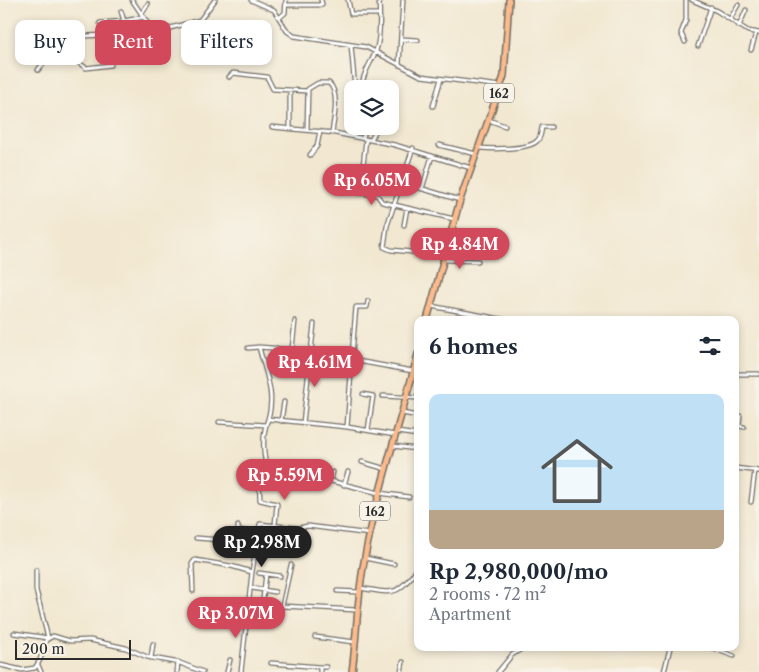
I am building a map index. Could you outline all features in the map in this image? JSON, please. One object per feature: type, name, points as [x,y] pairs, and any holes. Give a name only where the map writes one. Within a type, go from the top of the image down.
[{"type":"main road","name":"162","points":[[471,168],[502,86],[506,64],[506,13],[508,2]]},
{"type":"main road","points":[[428,316],[454,219],[471,168]]},
{"type":"main road","name":"162","points":[[352,672],[359,590],[364,558],[379,493],[406,396],[414,375]]},
{"type":"street","points":[[132,0],[146,20]]},
{"type":"street","points":[[171,28],[203,17],[215,0]]},
{"type":"street","points":[[251,0],[274,10],[287,31],[294,36],[351,45],[376,52],[417,75],[502,86]]},
{"type":"street","points":[[280,18],[285,13],[286,0]]},
{"type":"street","points":[[286,5],[319,6],[322,4],[321,0]]},
{"type":"street","points":[[348,0],[351,14],[379,14]]},
{"type":"street","points":[[363,80],[366,67],[376,52],[379,0]]},
{"type":"street","points":[[398,66],[402,39],[400,25],[403,0]]},
{"type":"street","points":[[685,42],[681,33],[686,20],[686,0]]},
{"type":"street","points":[[692,0],[711,7],[739,26],[757,33],[751,50]]},
{"type":"street","points":[[127,20],[142,15],[148,4]]},
{"type":"street","points":[[730,19],[738,5]]},
{"type":"street","points":[[698,46],[711,7]]},
{"type":"street","points":[[739,26],[746,10]]},
{"type":"street","points":[[122,11],[124,20]]},
{"type":"street","points":[[402,39],[418,40]]},
{"type":"street","points":[[351,45],[354,80]]},
{"type":"street","points":[[38,70],[42,65]]},
{"type":"street","points":[[81,65],[86,68],[112,65]]},
{"type":"street","points":[[229,77],[233,72],[262,75],[267,77],[273,89],[307,91],[318,83],[332,85],[335,111],[332,132]]},
{"type":"street","points":[[433,106],[441,79]]},
{"type":"street","points":[[290,90],[290,128]]},
{"type":"street","points":[[307,91],[307,130]]},
{"type":"street","points":[[489,120],[505,126]]},
{"type":"street","points":[[272,127],[332,132],[413,148],[471,168]]},
{"type":"street","points":[[439,145],[477,151],[534,144],[540,137],[542,127],[551,127]]},
{"type":"street","points":[[310,155],[317,146],[320,132]]},
{"type":"street","points":[[365,135],[360,192],[377,195],[380,202],[454,219]]},
{"type":"street","points":[[371,140],[374,135]]},
{"type":"street","points":[[413,148],[395,205],[386,226],[384,247],[391,250],[444,258],[478,261]]},
{"type":"street","points":[[422,189],[432,156]]},
{"type":"street","points":[[393,180],[460,200]]},
{"type":"street","points":[[404,225],[407,208]]},
{"type":"street","points":[[347,427],[356,307],[368,307],[368,301]]},
{"type":"street","points":[[431,306],[483,316]]},
{"type":"street","points":[[292,349],[295,322]]},
{"type":"street","points":[[303,423],[314,324]]},
{"type":"street","points":[[248,348],[260,347],[311,351],[352,358],[414,375]]},
{"type":"street","points":[[260,347],[272,392],[272,406],[266,425],[263,449],[271,483]]},
{"type":"street","points":[[276,348],[276,358]]},
{"type":"street","points":[[739,374],[759,374]]},
{"type":"street","points":[[364,394],[373,396],[368,430]]},
{"type":"street","points":[[383,396],[414,397]]},
{"type":"street","points":[[281,421],[284,402]]},
{"type":"street","points":[[402,413],[414,415]]},
{"type":"street","points":[[268,419],[414,435]]},
{"type":"street","points":[[219,422],[266,425]]},
{"type":"street","points":[[739,426],[744,427]]},
{"type":"street","points":[[393,446],[414,449]]},
{"type":"street","points":[[362,462],[386,469]]},
{"type":"street","points":[[275,470],[283,469],[379,493],[409,497]]},
{"type":"street","points":[[739,469],[757,471],[751,502]]},
{"type":"street","points":[[330,481],[333,472]]},
{"type":"street","points":[[344,485],[348,472]]},
{"type":"street","points":[[269,477],[259,478],[260,500],[277,504],[275,525]]},
{"type":"street","points":[[241,672],[252,572],[260,524],[298,528],[308,526],[370,534]]},
{"type":"street","points":[[196,538],[234,541],[238,528],[259,533]]},
{"type":"street","points":[[292,556],[298,528]]},
{"type":"street","points":[[364,558],[394,564]]},
{"type":"street","points":[[193,591],[192,564],[195,560],[231,566],[252,572]]},
{"type":"street","points":[[282,606],[291,565]]},
{"type":"street","points":[[36,570],[36,590],[48,638],[44,644],[38,665],[41,672]]},
{"type":"street","points":[[259,573],[280,576]]},
{"type":"street","points":[[262,607],[266,574]]},
{"type":"street","points":[[337,590],[381,593],[396,590],[407,584],[414,574]]},
{"type":"street","points":[[252,588],[275,592]]},
{"type":"street","points":[[248,607],[282,606],[357,610]]},
{"type":"street","points":[[14,633],[67,640],[90,640],[126,648],[151,658],[178,662],[203,672]]},
{"type":"street","points":[[315,637],[355,642]]},
{"type":"street","points":[[151,658],[153,644]]},
{"type":"street","points":[[498,672],[512,655],[518,651]]},
{"type":"street","points":[[664,672],[669,651]]},
{"type":"street","points":[[720,651],[734,656]]},
{"type":"street","points":[[228,672],[230,660]]},
{"type":"street","points":[[177,672],[178,662]]},
{"type":"street","points":[[401,672],[403,662]]},
{"type":"street","points":[[271,663],[326,667]]},
{"type":"street","points":[[0,665],[6,668],[28,670],[38,665]]},
{"type":"street","points":[[320,667],[320,672]]}]
